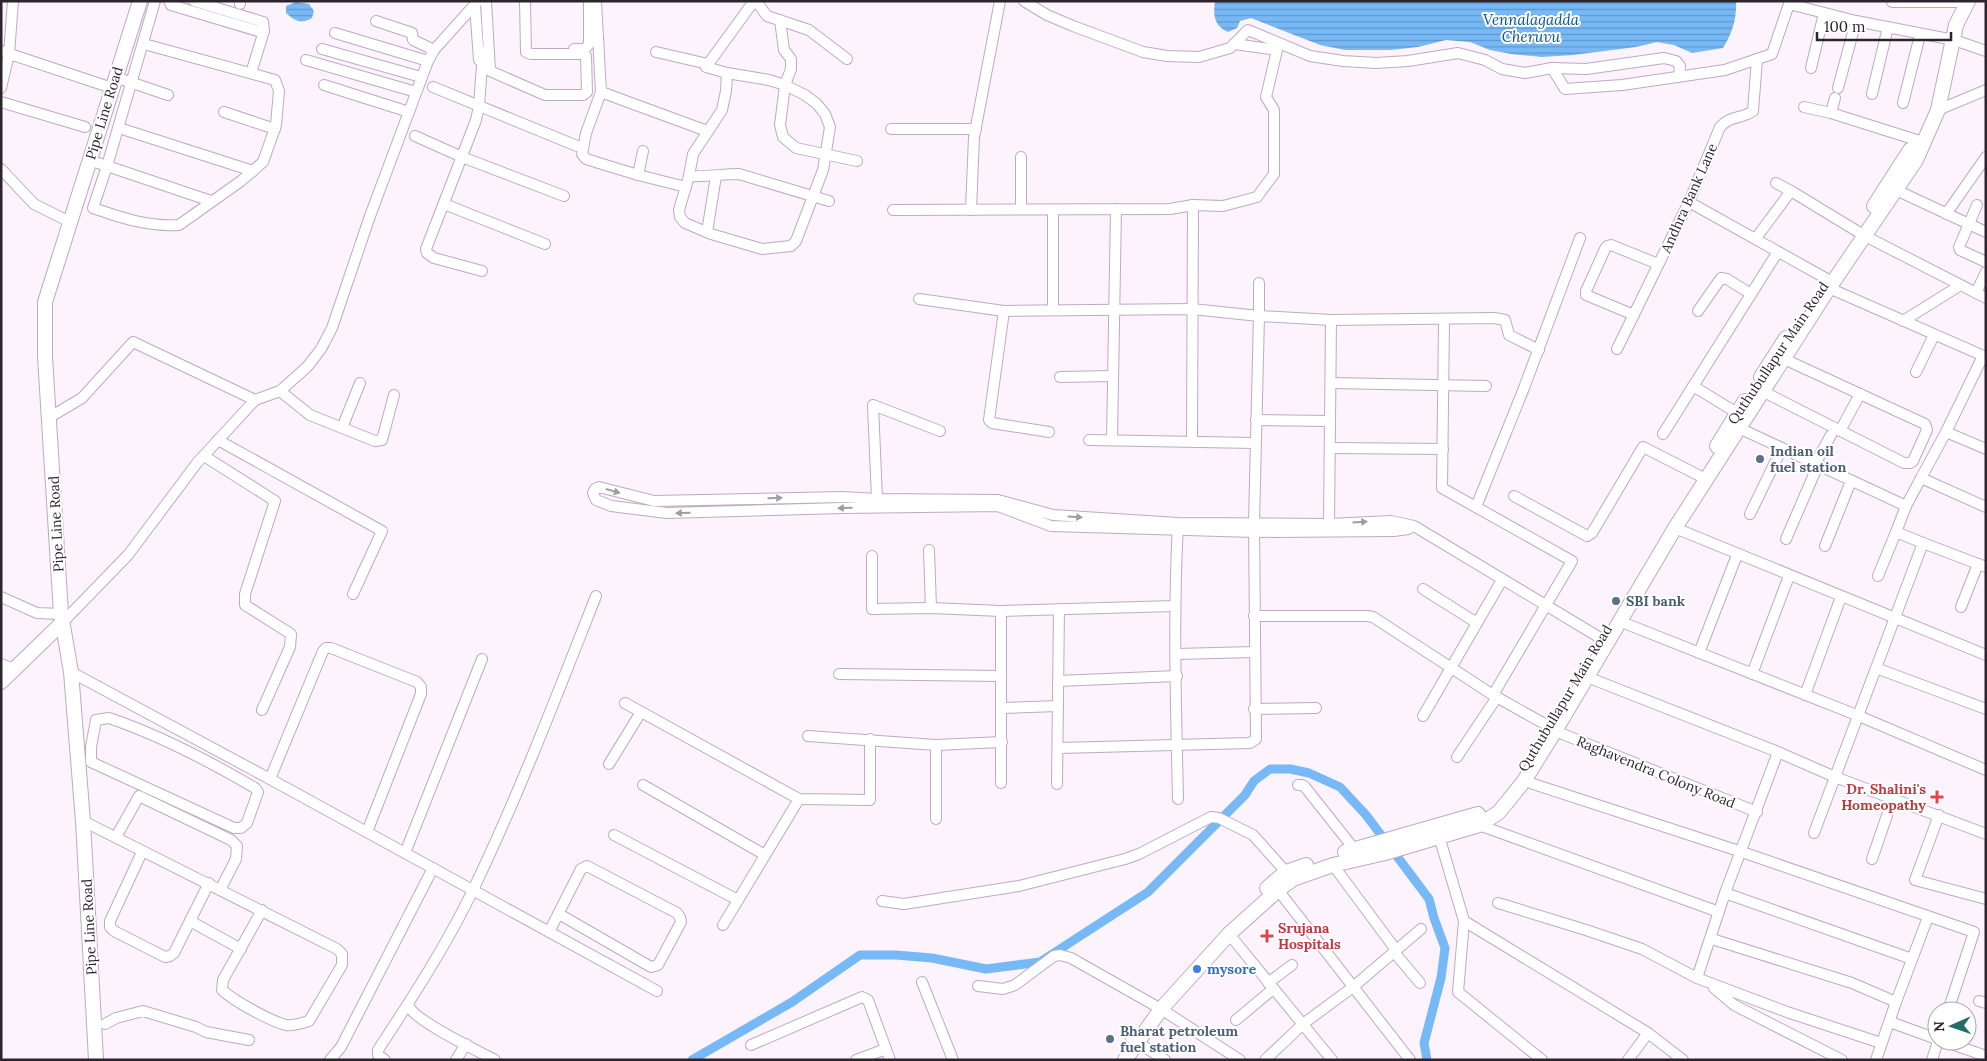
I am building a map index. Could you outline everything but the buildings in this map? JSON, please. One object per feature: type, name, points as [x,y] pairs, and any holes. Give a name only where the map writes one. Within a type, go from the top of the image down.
[{"type":"main road","name":"Pipe Line Road","points":[[96,1060],[83,821],[71,672],[62,619],[45,357],[45,302],[140,1]]},
{"type":"main road","name":"Quthubullapur Main Road","points":[[1861,234],[1896,190],[1916,160],[1938,110],[1956,25],[1971,2]]},
{"type":"main road","name":"Quthubullapur Main Road","points":[[1417,837],[1440,836],[1478,825],[1498,813],[1524,781],[1675,511],[1700,476],[1737,413],[1861,234],[1910,150],[1923,142]]},
{"type":"main road","name":"Quthubullapur Main Road","points":[[1116,1060],[1134,1040],[1190,962],[1286,872],[1382,848],[1473,817],[1492,807],[1510,790],[1587,677],[1604,640],[1619,621],[1675,528],[1784,359],[1828,283]]},
{"type":"main road","points":[[1,682],[8,666],[62,619]]},
{"type":"main road","name":"Quthubullapur Main Road","points":[[1158,1007],[1229,934],[1278,890],[1293,879],[1333,865],[1360,852]]},
{"type":"main road","name":"Quthubullapur Main Road","points":[[1125,1060],[1134,1040]]},
{"type":"street","points":[[1,88],[13,1]]},
{"type":"street","points":[[144,44],[275,80],[278,91],[275,129],[263,162],[241,181],[179,224],[130,221],[93,208],[144,44],[155,1]]},
{"type":"street","points":[[169,1],[171,5],[258,31],[264,31]]},
{"type":"street","points":[[194,1],[261,20],[264,24],[264,31],[251,73]]},
{"type":"street","points":[[486,1],[490,71],[545,94],[583,95],[587,92],[586,56],[584,54],[531,54],[526,52],[525,1]]},
{"type":"street","points":[[530,1],[531,45],[536,49],[587,48],[589,44],[589,1]]},
{"type":"street","points":[[596,1],[601,92],[586,133],[582,154],[586,159],[686,187]]},
{"type":"street","points":[[727,73],[722,110],[694,154],[679,210],[680,217],[685,223],[707,232],[762,248],[792,246],[796,241],[823,170],[830,127],[825,114],[818,104],[805,95],[785,86],[769,80],[727,73],[706,67],[755,1],[767,16],[809,30],[848,59]]},
{"type":"street","points":[[971,210],[976,129],[1000,1]]},
{"type":"street","points":[[1024,1],[1047,15],[1142,52],[1167,56],[1199,57],[1230,48],[1248,30],[1310,56],[1343,61],[1376,63],[1408,61],[1458,53],[1485,60],[1502,69],[1525,73],[1552,68],[1586,69],[1664,58],[1676,61],[1680,66],[1678,77]]},
{"type":"street","points":[[1892,2],[1971,2]]},
{"type":"street","points":[[1,597],[37,613],[62,619],[128,555],[204,456],[255,400],[280,391],[307,367],[321,349],[332,328],[370,216],[428,61],[434,50],[478,3]]},
{"type":"street","points":[[478,3],[478,55],[481,68],[479,106],[476,120],[427,246],[426,254],[434,258],[482,271]]},
{"type":"street","points":[[1552,68],[1565,89],[1622,84],[1725,70],[1772,54],[1787,3],[1856,21],[1954,40],[1986,51]]},
{"type":"street","points":[[1811,68],[1824,13]]},
{"type":"street","points":[[780,20],[784,50],[792,59],[792,69],[785,86],[780,125],[783,137],[796,148],[857,161]]},
{"type":"street","points":[[376,21],[412,33],[414,40],[434,50]]},
{"type":"street","points":[[1831,113],[1856,21]]},
{"type":"street","points":[[1872,94],[1888,27]]},
{"type":"street","points":[[335,33],[428,61]]},
{"type":"street","points":[[1903,103],[1920,34]]},
{"type":"street","points":[[893,210],[1170,209],[1193,205],[1223,206],[1257,197],[1274,174],[1274,110],[1266,97],[1277,50],[1234,44]]},
{"type":"street","points":[[322,49],[421,77]]},
{"type":"street","points":[[5,52],[113,82],[132,83],[168,96]]},
{"type":"street","points":[[656,52],[708,64]]},
{"type":"street","name":"Andhra Bank Lane","points":[[1617,349],[1689,202],[1720,127],[1726,120],[1749,114],[1753,111],[1757,59]]},
{"type":"street","points":[[306,60],[416,92]]},
{"type":"street","points":[[324,86],[409,112]]},
{"type":"street","points":[[433,87],[577,146]]},
{"type":"street","points":[[1938,110],[1986,90]]},
{"type":"street","points":[[601,92],[707,131]]},
{"type":"street","points":[[1,102],[85,127]]},
{"type":"street","points":[[1804,107],[1831,113],[1923,142]]},
{"type":"street","points":[[224,112],[275,129]]},
{"type":"street","points":[[118,128],[253,171]]},
{"type":"street","points":[[891,129],[976,129]]},
{"type":"street","points":[[415,136],[462,157],[564,196]]},
{"type":"street","points":[[638,175],[642,152]]},
{"type":"street","points":[[1021,157],[1021,210]]},
{"type":"street","points":[[1946,214],[1986,157]]},
{"type":"street","points":[[89,160],[211,201]]},
{"type":"street","points":[[1,170],[34,204],[70,222]]},
{"type":"street","points":[[689,176],[739,174],[828,201]]},
{"type":"street","points":[[707,232],[716,176]]},
{"type":"street","points":[[1776,183],[1861,234],[1959,286],[1986,298]]},
{"type":"street","points":[[1896,190],[1986,232]]},
{"type":"street","points":[[1756,238],[1791,191]]},
{"type":"street","points":[[1689,202],[1756,238],[1828,283],[1903,321],[1984,357],[1906,506],[1878,576]]},
{"type":"street","points":[[444,204],[545,244]]},
{"type":"street","points":[[1192,441],[1193,205]]},
{"type":"street","points":[[1977,205],[1960,243],[1960,250],[1986,262]]},
{"type":"street","points":[[1112,440],[1116,209]]},
{"type":"street","points":[[1053,210],[1053,310]]},
{"type":"street","points":[[1476,507],[1539,350],[1580,238]]},
{"type":"street","points":[[1634,315],[1586,295],[1605,249],[1611,245],[1658,264]]},
{"type":"street","points":[[1663,434],[1778,252]]},
{"type":"street","points":[[1976,293],[1986,272]]},
{"type":"street","points":[[1698,311],[1720,278],[1727,279],[1751,294]]},
{"type":"street","points":[[1058,748],[1254,742],[1256,739],[1254,709],[1254,528],[1259,283]]},
{"type":"street","points":[[1903,321],[1959,286]]},
{"type":"street","points":[[919,299],[1004,311],[1192,308],[1259,316],[1331,320],[1494,318],[1505,320],[1509,335],[1539,350]]},
{"type":"street","points":[[1004,311],[989,420],[992,423],[1049,432]]},
{"type":"street","points":[[1329,524],[1331,320]]},
{"type":"street","points":[[1444,320],[1442,488],[1572,561],[1495,696],[1457,757]]},
{"type":"street","points":[[1916,372],[1934,335]]},
{"type":"street","points":[[50,416],[82,398],[133,342],[255,400]]},
{"type":"street","points":[[1762,391],[1836,433],[1904,463],[1913,461],[1927,427],[1784,359]]},
{"type":"street","points":[[1060,377],[1113,376]]},
{"type":"street","points":[[342,428],[360,383]]},
{"type":"street","points":[[1331,383],[1486,386]]},
{"type":"street","points":[[1694,386],[1737,413]]},
{"type":"street","points":[[280,391],[310,415],[374,441],[382,440],[394,395]]},
{"type":"street","points":[[1786,539],[1816,465],[1860,394]]},
{"type":"street","points":[[877,500],[873,406],[940,431]]},
{"type":"street","points":[[1256,420],[1330,421]]},
{"type":"street","points":[[1739,428],[1906,506]]},
{"type":"street","points":[[1946,432],[1986,449]]},
{"type":"street","points":[[218,440],[382,531],[353,594]]},
{"type":"street","points":[[1089,440],[1255,443]]},
{"type":"street","points":[[1514,496],[1587,536],[1592,533],[1643,447],[1688,468],[1700,476]]},
{"type":"street","points":[[1330,448],[1443,449]]},
{"type":"street","points":[[1750,514],[1782,448]]},
{"type":"street","points":[[204,456],[275,501],[245,594],[245,605],[291,634],[290,647],[262,710]]},
{"type":"street","points":[[1920,478],[1986,507]]},
{"type":"street","points":[[1825,546],[1851,481]]},
{"type":"street","points":[[1049,519],[998,500],[877,500],[842,497],[654,500],[598,487],[593,493],[596,500],[611,506],[667,514],[843,508],[998,506],[1049,519],[1178,527],[1394,532],[1414,526]]},
{"type":"street","points":[[1254,528],[1391,521],[1414,526],[1546,607],[1604,640]]},
{"type":"street","points":[[1178,527],[1174,606],[1177,654],[1178,798]]},
{"type":"street","points":[[1675,528],[1737,555],[1986,655]]},
{"type":"street","points":[[1896,532],[1982,566],[1961,607]]},
{"type":"street","points":[[1814,833],[1923,544]]},
{"type":"street","points":[[929,550],[930,608]]},
{"type":"street","points":[[1699,653],[1737,555]]},
{"type":"street","points":[[872,556],[872,609],[930,608],[1001,611],[1174,606]]},
{"type":"street","points":[[1752,674],[1789,576]]},
{"type":"street","points":[[1423,716],[1502,580]]},
{"type":"street","points":[[1424,589],[1477,624]]},
{"type":"street","points":[[385,1060],[378,1055],[378,1050],[408,1006],[473,890],[525,777],[596,596]]},
{"type":"street","points":[[1805,695],[1841,597]]},
{"type":"street","points":[[1057,784],[1060,610]]},
{"type":"street","points":[[1001,611],[1002,784]]},
{"type":"street","name":"Raghavendra Colony Road","points":[[1254,616],[1372,617],[1495,696],[1552,729],[1757,812]]},
{"type":"street","points":[[1619,621],[1859,716],[1986,770]]},
{"type":"street","points":[[270,779],[323,651],[326,648],[331,648],[417,682],[421,687],[421,694],[367,832]]},
{"type":"street","points":[[1177,654],[1254,652]]},
{"type":"street","points":[[405,853],[482,659]]},
{"type":"street","points":[[1876,668],[1986,709]]},
{"type":"street","points":[[71,672],[657,991]]},
{"type":"street","points":[[839,674],[1000,676]]},
{"type":"street","points":[[1058,681],[1177,676]]},
{"type":"street","points":[[1587,677],[1778,752],[1835,777],[1986,834]]},
{"type":"street","points":[[625,703],[799,799],[870,800],[870,739]]},
{"type":"street","points":[[1001,708],[1058,706]]},
{"type":"street","points":[[1254,709],[1316,708]]},
{"type":"street","points":[[137,728],[145,712]]},
{"type":"street","points":[[609,764],[641,712]]},
{"type":"street","points":[[109,718],[137,728],[232,774],[258,792],[247,824],[241,828],[234,828],[91,762],[91,747],[96,720],[109,718]]},
{"type":"street","points":[[808,736],[936,745],[1002,742]]},
{"type":"street","points":[[936,745],[936,819]]},
{"type":"street","points":[[1701,980],[1725,893],[1778,752]]},
{"type":"street","points":[[232,774],[239,762]]},
{"type":"street","points":[[1524,781],[1742,852],[1974,932],[1951,1001]]},
{"type":"street","points":[[643,785],[765,855]]},
{"type":"street","points":[[1298,785],[1305,787],[1360,852]]},
{"type":"street","points":[[116,837],[139,796],[231,840],[237,846],[238,852],[220,890]]},
{"type":"street","points":[[1872,859],[1893,798]]},
{"type":"street","points":[[723,925],[799,799]]},
{"type":"street","points":[[1939,815],[1915,880],[1986,899]]},
{"type":"street","points":[[882,901],[904,904],[1019,886],[1125,859],[1140,854],[1211,817],[1218,818],[1253,835],[1286,872]]},
{"type":"street","points":[[83,821],[142,852],[208,883],[220,890],[262,910],[337,949],[342,954],[342,965],[309,1021],[287,1025],[230,997],[222,990],[223,980],[262,910]]},
{"type":"street","points":[[1478,825],[1719,912]]},
{"type":"street","points":[[614,835],[738,900]]},
{"type":"street","points":[[1440,836],[1464,921],[1458,992],[1542,1060]]},
{"type":"street","points":[[142,852],[110,921],[110,927],[114,931],[165,957],[174,953],[208,883]]},
{"type":"street","points":[[1333,865],[1420,983]]},
{"type":"street","points":[[550,932],[581,869],[588,866],[677,913],[681,922],[658,966],[651,967],[559,914]]},
{"type":"street","points":[[330,1060],[341,1046],[433,868]]},
{"type":"street","points":[[1278,890],[1410,1060]]},
{"type":"street","points":[[1725,893],[1912,959]]},
{"type":"street","points":[[1498,903],[1586,930],[1642,950],[1701,980],[1787,1012],[1881,1043]]},
{"type":"street","points":[[1876,1060],[1928,917]]},
{"type":"street","points":[[190,921],[241,949]]},
{"type":"street","points":[[1464,921],[1648,1033],[1683,1060]]},
{"type":"street","points":[[1265,1060],[1303,1024],[1353,987],[1421,929]]},
{"type":"street","points":[[1229,934],[1332,1060]]},
{"type":"street","points":[[1712,940],[1852,983],[1896,1002]]},
{"type":"street","points":[[978,986],[1002,989],[1015,985],[1054,956],[1060,955],[1071,958],[1158,1007],[1240,1060]]},
{"type":"street","points":[[1236,1020],[1292,965]]},
{"type":"street","points":[[1701,980],[1734,1004],[1842,1060]]},
{"type":"street","points":[[922,982],[953,1060]]},
{"type":"street","points":[[752,1045],[862,997],[868,1000],[890,1060]]},
{"type":"street","points":[[408,1006],[422,1020],[495,1060]]},
{"type":"street","points":[[105,1024],[116,1018],[143,1011],[196,1027],[206,1032],[249,1040]]},
{"type":"street","points":[[1890,1022],[1927,1036]]},
{"type":"street","points":[[1628,1060],[1648,1033]]},
{"type":"street","points":[[1134,1040],[1165,1060]]},
{"type":"street","points":[[456,1060],[466,1044]]},
{"type":"street","points":[[856,1060],[886,1048]]},
{"type":"street","points":[[1972,1051],[1986,1056]]},
{"type":"water","name":"Vennalagadda Cheruvu","points":[[1215,1],[1736,1],[1736,14],[1729,37],[1723,48],[1692,53],[1674,45],[1657,42],[1636,47],[1542,57],[1511,54],[1490,50],[1470,42],[1446,40],[1418,47],[1390,50],[1345,50],[1320,45],[1251,18],[1240,21],[1237,28],[1228,32],[1223,30],[1217,23],[1214,11]]},
{"type":"water","points":[[296,2],[309,4],[314,11],[312,18],[298,21],[286,13],[286,6]]},
{"type":"waterway","points":[[692,1060],[792,1002],[860,955],[932,958],[986,969],[1040,962],[1148,892],[1245,795],[1254,781],[1270,769],[1290,769],[1309,773],[1340,787],[1366,815],[1429,899],[1445,948],[1441,978],[1424,1043],[1427,1060]]},
{"type":"place","name":"Indian oil fuel station","points":[[1760,459]]},
{"type":"place","name":"SBI bank","points":[[1616,601]]},
{"type":"place","name":"Dr. Shalini's Homeopathy","points":[[1937,797]]},
{"type":"place","name":"Srujana Hospitals","points":[[1267,936]]},
{"type":"place","name":"mysore","points":[[1197,969]]},
{"type":"place","name":"Bharat petroleum fuel station","points":[[1110,1039]]}]
